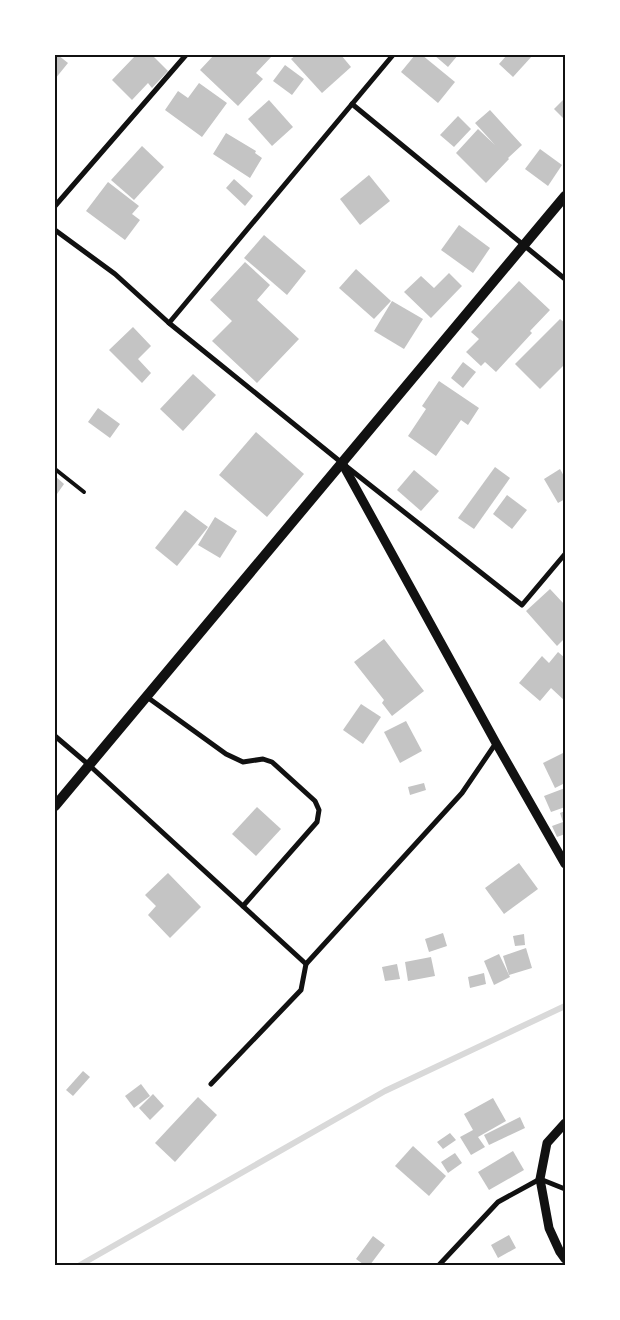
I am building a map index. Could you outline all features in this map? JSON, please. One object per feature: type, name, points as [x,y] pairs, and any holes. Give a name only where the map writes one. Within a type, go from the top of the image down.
[{"type":"main road","points":[[55,806],[565,196]]},
{"type":"street","points":[[55,206],[186,55]]},
{"type":"street","points":[[169,323],[392,55]]},
{"type":"street","points":[[352,104],[565,278]]},
{"type":"street","points":[[56,232],[115,274],[169,323],[522,605],[565,554]]},
{"type":"street","points":[[342,463],[565,864]]},
{"type":"street","points":[[146,697],[226,754],[243,762],[262,759],[272,762],[315,801],[319,810],[317,822],[243,906]]},
{"type":"street","points":[[55,736],[306,964]]},
{"type":"street","points":[[210,1084],[301,990],[306,964],[462,793],[496,743]]},
{"type":"street","points":[[565,1123],[547,1142],[540,1180],[549,1228],[565,1259]]},
{"type":"street","points":[[439,1265],[498,1202],[540,1180],[565,1189]]},
{"type":"lane","points":[[55,469],[84,492]]},
{"type":"building","points":[[55,55],[58,55],[68,63],[55,79]]},
{"type":"building","points":[[136,55],[152,55],[168,71],[152,88],[148,83],[132,100],[112,80]]},
{"type":"building","points":[[214,55],[273,55],[256,73],[263,79],[238,106],[200,70]]},
{"type":"building","points":[[296,55],[341,55],[351,67],[322,93],[291,59]]},
{"type":"building","points":[[415,55],[422,55],[455,82],[438,103],[401,72]]},
{"type":"building","points":[[434,55],[458,55],[448,67]]},
{"type":"building","points":[[507,55],[533,55],[513,77],[499,64]]},
{"type":"building","points":[[285,65],[304,79],[292,95],[273,81]]},
{"type":"building","points":[[199,83],[227,103],[202,137],[165,110],[178,91],[188,98]]},
{"type":"building","points":[[565,98],[565,120],[554,109]]},
{"type":"building","points":[[269,100],[293,127],[272,146],[248,119]]},
{"type":"building","points":[[490,110],[522,145],[486,183],[456,153],[478,129],[495,145],[475,123]]},
{"type":"building","points":[[458,116],[471,129],[454,147],[440,135]]},
{"type":"building","points":[[226,133],[256,151],[255,153],[262,158],[250,178],[213,154]]},
{"type":"building","points":[[142,146],[164,167],[134,200],[111,180]]},
{"type":"building","points":[[540,149],[562,165],[548,186],[525,169]]},
{"type":"building","points":[[369,175],[390,201],[360,225],[340,199]]},
{"type":"building","points":[[234,179],[253,196],[245,206],[226,188]]},
{"type":"building","points":[[108,182],[139,206],[132,214],[140,220],[125,240],[86,211]]},
{"type":"building","points":[[459,225],[490,248],[473,273],[441,250]]},
{"type":"building","points":[[264,235],[306,271],[287,295],[244,258]]},
{"type":"building","points":[[245,262],[270,285],[257,300],[299,339],[257,383],[212,341],[232,321],[210,300]]},
{"type":"building","points":[[356,269],[391,301],[374,319],[339,288]]},
{"type":"building","points":[[449,273],[462,286],[431,318],[404,292],[421,276],[434,288]]},
{"type":"building","points":[[519,281],[550,310],[530,331],[532,333],[496,372],[485,362],[481,366],[466,352],[479,339],[471,332]]},
{"type":"building","points":[[392,301],[423,319],[404,349],[374,331]]},
{"type":"building","points":[[560,319],[565,323],[565,364],[540,389],[515,364]]},
{"type":"building","points":[[133,327],[151,346],[138,359],[151,373],[142,383],[109,350]]},
{"type":"building","points":[[463,362],[476,372],[463,388],[451,378]]},
{"type":"building","points":[[193,374],[216,395],[183,431],[160,409]]},
{"type":"building","points":[[439,381],[479,408],[468,425],[461,420],[436,456],[408,436],[426,409],[422,406]]},
{"type":"building","points":[[98,408],[120,424],[110,438],[88,422]]},
{"type":"building","points":[[256,432],[304,474],[267,517],[219,475]]},
{"type":"building","points":[[495,467],[510,478],[474,529],[458,518]]},
{"type":"building","points":[[560,469],[565,478],[565,499],[558,503],[544,479]]},
{"type":"building","points":[[414,470],[439,491],[421,511],[397,490]]},
{"type":"building","points":[[55,476],[64,484],[57,494],[55,492]]},
{"type":"building","points":[[507,495],[527,510],[512,529],[493,514]]},
{"type":"building","points":[[185,510],[208,527],[177,566],[155,548]]},
{"type":"building","points":[[215,517],[237,531],[220,558],[198,545]]},
{"type":"building","points":[[550,589],[565,603],[565,638],[557,646],[526,611]]},
{"type":"building","points":[[384,639],[424,691],[392,716],[382,703],[384,700],[354,662]]},
{"type":"building","points":[[558,652],[565,658],[565,701],[551,688],[540,701],[519,683],[542,656],[549,663]]},
{"type":"building","points":[[361,704],[381,717],[363,744],[343,730]]},
{"type":"building","points":[[406,721],[422,751],[400,763],[384,732]]},
{"type":"building","points":[[565,752],[565,783],[555,788],[543,763]]},
{"type":"building","points":[[424,783],[426,790],[410,795],[408,787]]},
{"type":"building","points":[[565,788],[565,807],[551,812],[544,796]]},
{"type":"building","points":[[257,807],[281,829],[256,856],[232,834]]},
{"type":"building","points":[[565,811],[565,834],[557,837],[552,826],[563,822],[560,813]]},
{"type":"building","points":[[519,863],[538,889],[504,914],[485,888]]},
{"type":"building","points":[[168,873],[201,907],[170,938],[148,915],[156,906],[145,895]]},
{"type":"building","points":[[443,933],[447,946],[429,952],[425,939]]},
{"type":"building","points":[[524,934],[525,945],[515,946],[513,936]]},
{"type":"building","points":[[526,948],[532,968],[509,975],[503,956]]},
{"type":"building","points":[[499,954],[510,977],[494,985],[484,961]]},
{"type":"building","points":[[431,957],[435,976],[408,981],[405,962]]},
{"type":"building","points":[[397,964],[400,979],[385,981],[382,967]]},
{"type":"building","points":[[484,973],[486,984],[470,988],[468,977]]},
{"type":"building","points":[[83,1071],[90,1077],[73,1096],[66,1090]]},
{"type":"building","points":[[141,1084],[150,1096],[134,1108],[125,1096]]},
{"type":"building","points":[[153,1094],[164,1106],[150,1120],[139,1108]]},
{"type":"building","points":[[198,1097],[217,1115],[175,1162],[155,1143]]},
{"type":"building","points":[[493,1098],[506,1121],[478,1137],[485,1147],[471,1155],[460,1137],[473,1130],[464,1114]]},
{"type":"building","points":[[520,1117],[525,1128],[489,1145],[484,1135]]},
{"type":"building","points":[[450,1133],[456,1140],[443,1149],[437,1142]]},
{"type":"building","points":[[413,1146],[446,1176],[429,1196],[395,1166]]},
{"type":"building","points":[[513,1151],[524,1170],[489,1190],[478,1172]]},
{"type":"building","points":[[455,1153],[462,1163],[448,1173],[441,1162]]},
{"type":"building","points":[[509,1235],[516,1248],[498,1258],[491,1245]]},
{"type":"building","points":[[373,1236],[385,1245],[370,1265],[362,1265],[356,1259]]},
{"type":"waterway","points":[[80,1265],[385,1091],[565,1006]]}]
